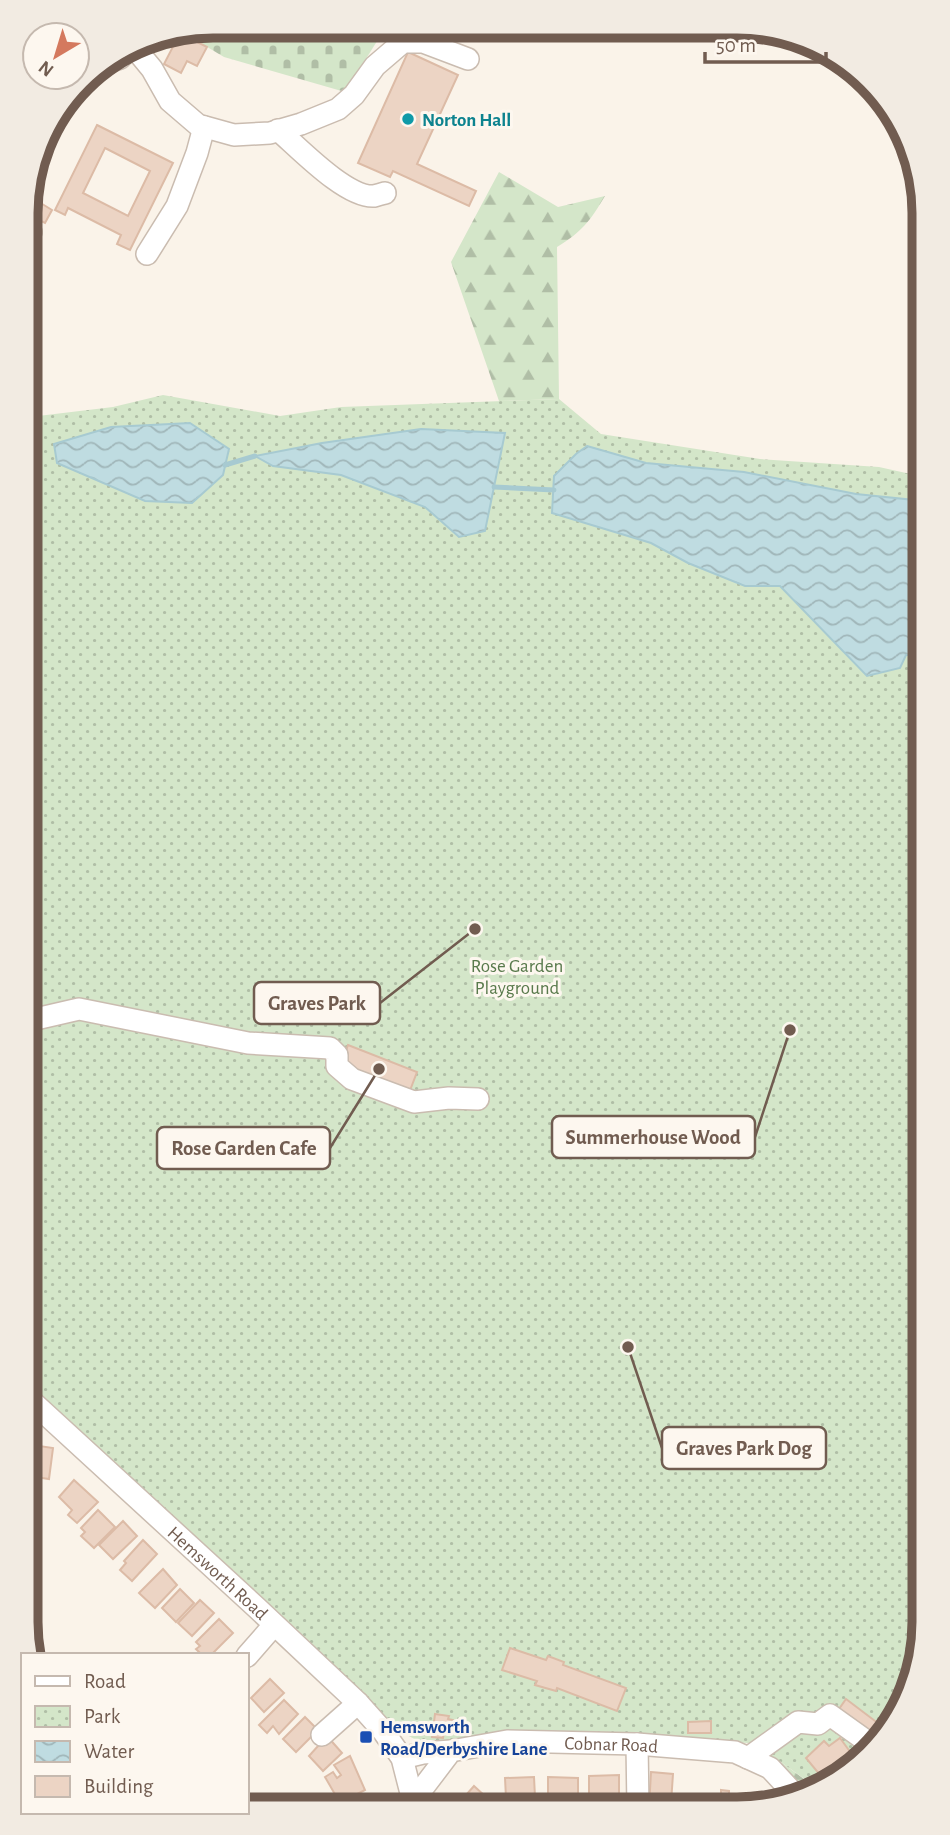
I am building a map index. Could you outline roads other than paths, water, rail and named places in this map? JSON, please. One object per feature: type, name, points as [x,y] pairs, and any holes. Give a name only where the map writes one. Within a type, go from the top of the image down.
[{"type":"street","points":[[140,55],[152,69],[170,101],[198,125],[234,135],[270,132],[301,124],[338,109],[354,95],[375,66],[403,41],[422,42],[468,60]]},
{"type":"street","points":[[147,254],[177,206],[204,127]]},
{"type":"street","points":[[278,130],[318,167],[356,191],[372,196],[385,192]]},
{"type":"street","points":[[38,1018],[79,1009],[248,1043],[330,1048],[337,1055],[337,1066],[352,1080],[414,1102],[449,1098],[478,1099]]},
{"type":"street","name":"Hemsworth Road","points":[[38,1412],[358,1703],[402,1758]]},
{"type":"street","points":[[248,1655],[274,1625]]},
{"type":"street","points":[[322,1735],[358,1703]]},
{"type":"street","points":[[748,1758],[797,1722],[818,1724],[830,1715],[865,1740]]},
{"type":"street","name":"Cobnar Road","points":[[402,1758],[451,1751],[507,1738],[637,1744],[735,1752],[770,1768],[789,1788]]},
{"type":"street","points":[[637,1744],[638,1797]]},
{"type":"street","points":[[419,1797],[451,1751]]},
{"type":"street","points":[[402,1758],[411,1797]]},
{"type":"water","points":[[190,423],[229,449],[223,475],[192,503],[145,501],[57,463],[54,444],[111,427]]},
{"type":"water","points":[[421,429],[505,433],[485,531],[459,537],[425,507],[341,475],[273,466],[255,456],[322,443]]},
{"type":"water","points":[[587,446],[646,463],[744,472],[856,494],[912,500],[912,655],[906,655],[900,668],[867,676],[780,586],[745,586],[688,563],[651,543],[552,513],[554,476]]},
{"type":"waterway","points":[[225,465],[255,456]]},
{"type":"waterway","points":[[494,487],[554,490]]},
{"type":"place","name":"Norton Hall","points":[[408,119]]},
{"type":"place","name":"Graves Park","points":[[475,929]]},
{"type":"place","name":"Summerhouse Wood","points":[[790,1030]]},
{"type":"place","name":"Rose Garden Cafe","points":[[379,1069]]},
{"type":"place","name":"Graves Park Dog","points":[[628,1347]]},
{"type":"place","name":"Hemsworth Road/Derbyshire Lane","points":[[366,1737]]},
{"type":"park label","name":"Rose Garden Playground","points":[[517,976]]}]
